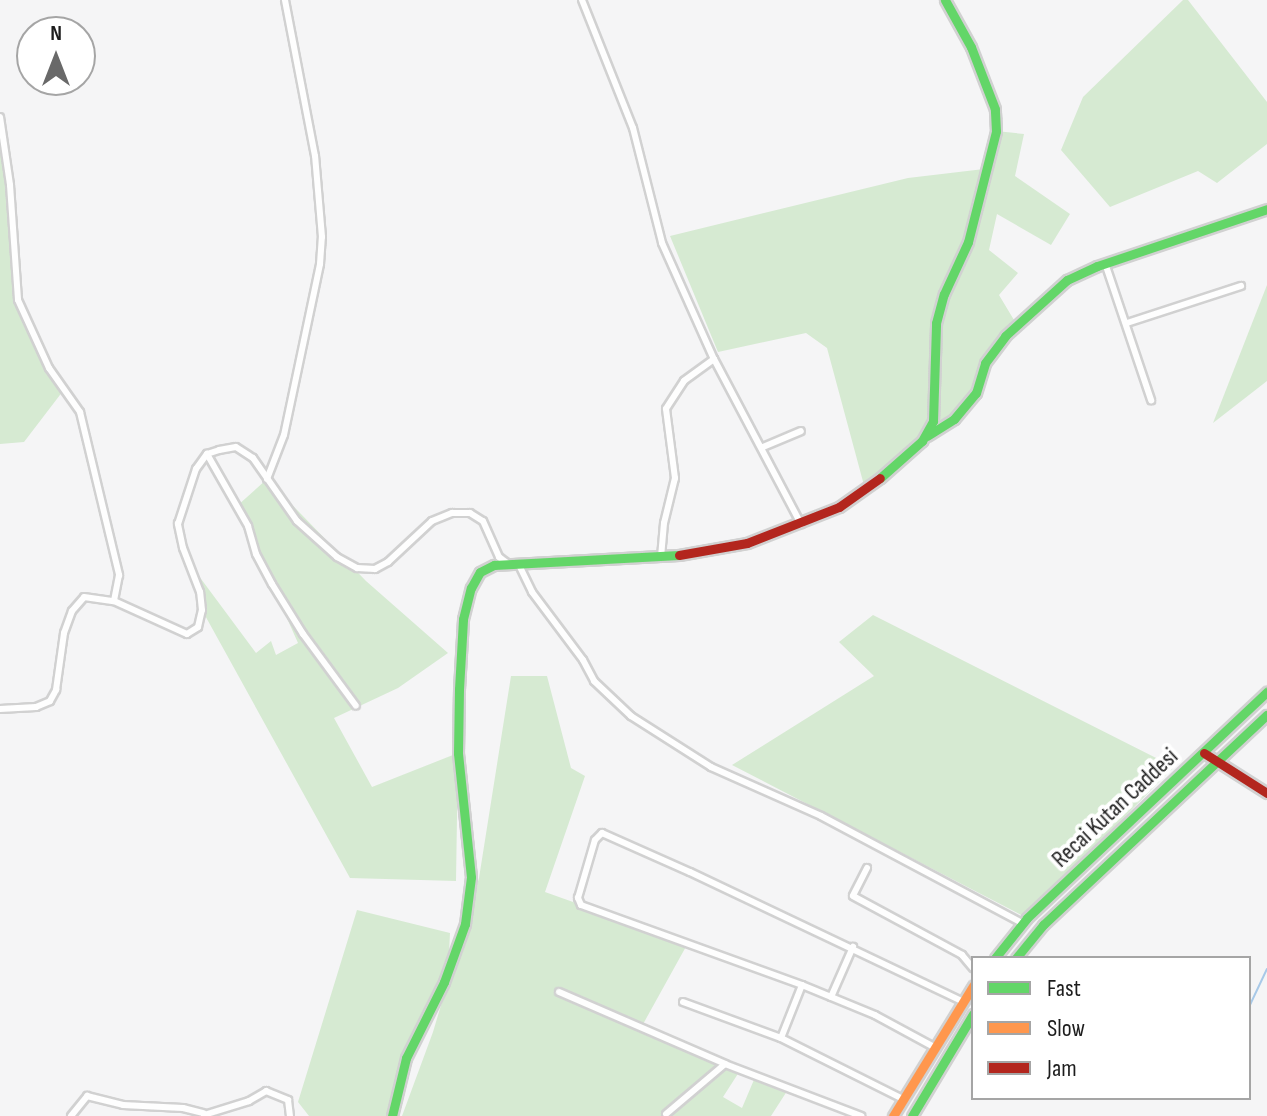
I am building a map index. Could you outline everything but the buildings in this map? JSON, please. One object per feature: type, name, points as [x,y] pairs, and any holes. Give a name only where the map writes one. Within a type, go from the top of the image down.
[{"type":"street","points":[[267,479],[284,435],[320,264],[322,237],[315,156],[285,0]]},
{"type":"street","points":[[582,0],[633,128],[662,243],[714,359],[801,524]]},
{"type":"street","points":[[922,441],[933,421],[936,400],[936,323],[944,294],[968,242],[996,131],[995,109],[971,47],[945,0]]},
{"type":"street","points":[[0,117],[10,185],[18,300],[49,368],[80,412],[119,575],[114,601]]},
{"type":"street","points":[[480,572],[494,565],[698,554],[747,543],[839,507],[877,481],[922,441],[954,419],[976,393],[985,363],[1005,336],[1067,280],[1105,263],[1267,209]]},
{"type":"street","points":[[1105,263],[1151,400]]},
{"type":"street","points":[[1127,323],[1241,286]]},
{"type":"street","points":[[661,556],[664,523],[675,478],[666,409],[668,400],[684,381],[714,359]]},
{"type":"street","points":[[763,447],[801,431]]},
{"type":"street","points":[[0,709],[36,707],[50,701],[72,611],[84,597],[114,601],[187,634],[198,627],[202,610],[200,592],[183,548],[178,524],[191,481],[207,454],[236,447],[253,458],[297,521],[337,557],[357,568],[375,569],[388,562],[432,521],[452,513],[470,513],[483,521],[495,549],[515,565],[583,660],[594,681],[631,716],[732,778],[821,816],[1022,923]]},
{"type":"street","points":[[207,454],[248,526],[256,554],[272,584],[303,634],[356,706]]},
{"type":"street","points":[[392,1116],[403,1067],[444,982],[465,924],[471,877],[465,794],[458,753],[463,619],[471,588],[495,549]]},
{"type":"street","name":"Recai Kutan Caddesi","points":[[997,956],[1022,923],[1267,692]]},
{"type":"street","name":"Recai Kutan Caddesi","points":[[1018,956],[1039,929],[1267,715]]},
{"type":"street","points":[[1204,753],[1267,793]]},
{"type":"street","points":[[934,1047],[875,1015],[802,985],[581,905],[578,898],[595,840],[602,833],[853,947],[962,1001]]},
{"type":"street","points":[[867,868],[853,896],[962,955],[971,966]]},
{"type":"street","points":[[831,997],[853,947]]},
{"type":"street","points":[[781,1038],[802,985]]},
{"type":"street","points":[[893,1116],[971,989]]},
{"type":"street","points":[[559,992],[725,1064],[861,1116]]},
{"type":"street","points":[[683,1002],[781,1038],[903,1099]]},
{"type":"street","points":[[912,1116],[971,1017]]},
{"type":"street","points":[[666,1114],[725,1064]]},
{"type":"street","points":[[71,1116],[87,1096],[123,1105],[183,1108],[204,1114],[249,1101],[266,1091],[288,1100],[290,1116]]},
{"type":"green space","points":[[1183,0],[1188,0],[1267,102],[1267,144],[1217,183],[1198,171],[1110,207],[1061,150],[1083,97]]},
{"type":"green space","points":[[0,117],[18,300],[63,391],[24,442],[0,444]]},
{"type":"green space","points":[[996,131],[1024,134],[1015,176],[1070,214],[1051,245],[997,214],[989,250],[1018,273],[999,295],[1017,325],[986,363],[976,393],[954,419],[933,421],[922,441],[865,489],[827,348],[806,333],[718,352],[670,236],[908,178],[984,169]]},
{"type":"green space","points":[[1267,285],[1267,381],[1213,423]]},
{"type":"green space","points":[[267,479],[366,581],[448,653],[398,688],[334,718],[372,787],[458,753],[456,881],[350,878],[202,610],[187,560],[256,653],[271,641],[276,655],[298,643],[237,506]]},
{"type":"green space","points":[[873,615],[1174,767],[1025,917],[732,765],[874,676],[839,642]]},
{"type":"green space","points":[[511,676],[547,676],[571,768],[585,776],[545,892],[688,943],[642,1026],[741,1069],[723,1097],[742,1108],[756,1075],[789,1088],[771,1116],[402,1116],[433,1032],[479,878]]},
{"type":"green space","points":[[357,910],[450,933],[448,973],[403,1067],[393,1116],[309,1116],[298,1102]]},
{"type":"waterway","points":[[1251,1003],[1267,969]]},
{"type":"traffic: fast","points":[[880,478],[922,441],[933,421],[936,323],[944,294],[968,242],[996,131],[995,109],[971,47],[945,0]]},
{"type":"traffic: fast","points":[[927,436],[954,419],[976,393],[985,363],[1005,336],[1067,280],[1097,266],[1267,209]]},
{"type":"traffic: fast","points":[[392,1116],[406,1058],[444,982],[465,924],[471,877],[458,753],[459,689],[463,619],[471,588],[480,572],[494,565],[679,555]]},
{"type":"traffic: fast","points":[[997,956],[1027,918],[1267,692]]},
{"type":"traffic: fast","points":[[1018,956],[1043,925],[1267,715]]},
{"type":"traffic: fast","points":[[912,1116],[971,1017]]},
{"type":"traffic: slow","points":[[893,1116],[971,989]]},
{"type":"traffic: jam","points":[[679,555],[747,543],[839,507],[880,478]]},
{"type":"traffic: jam","points":[[1204,753],[1267,793]]}]
